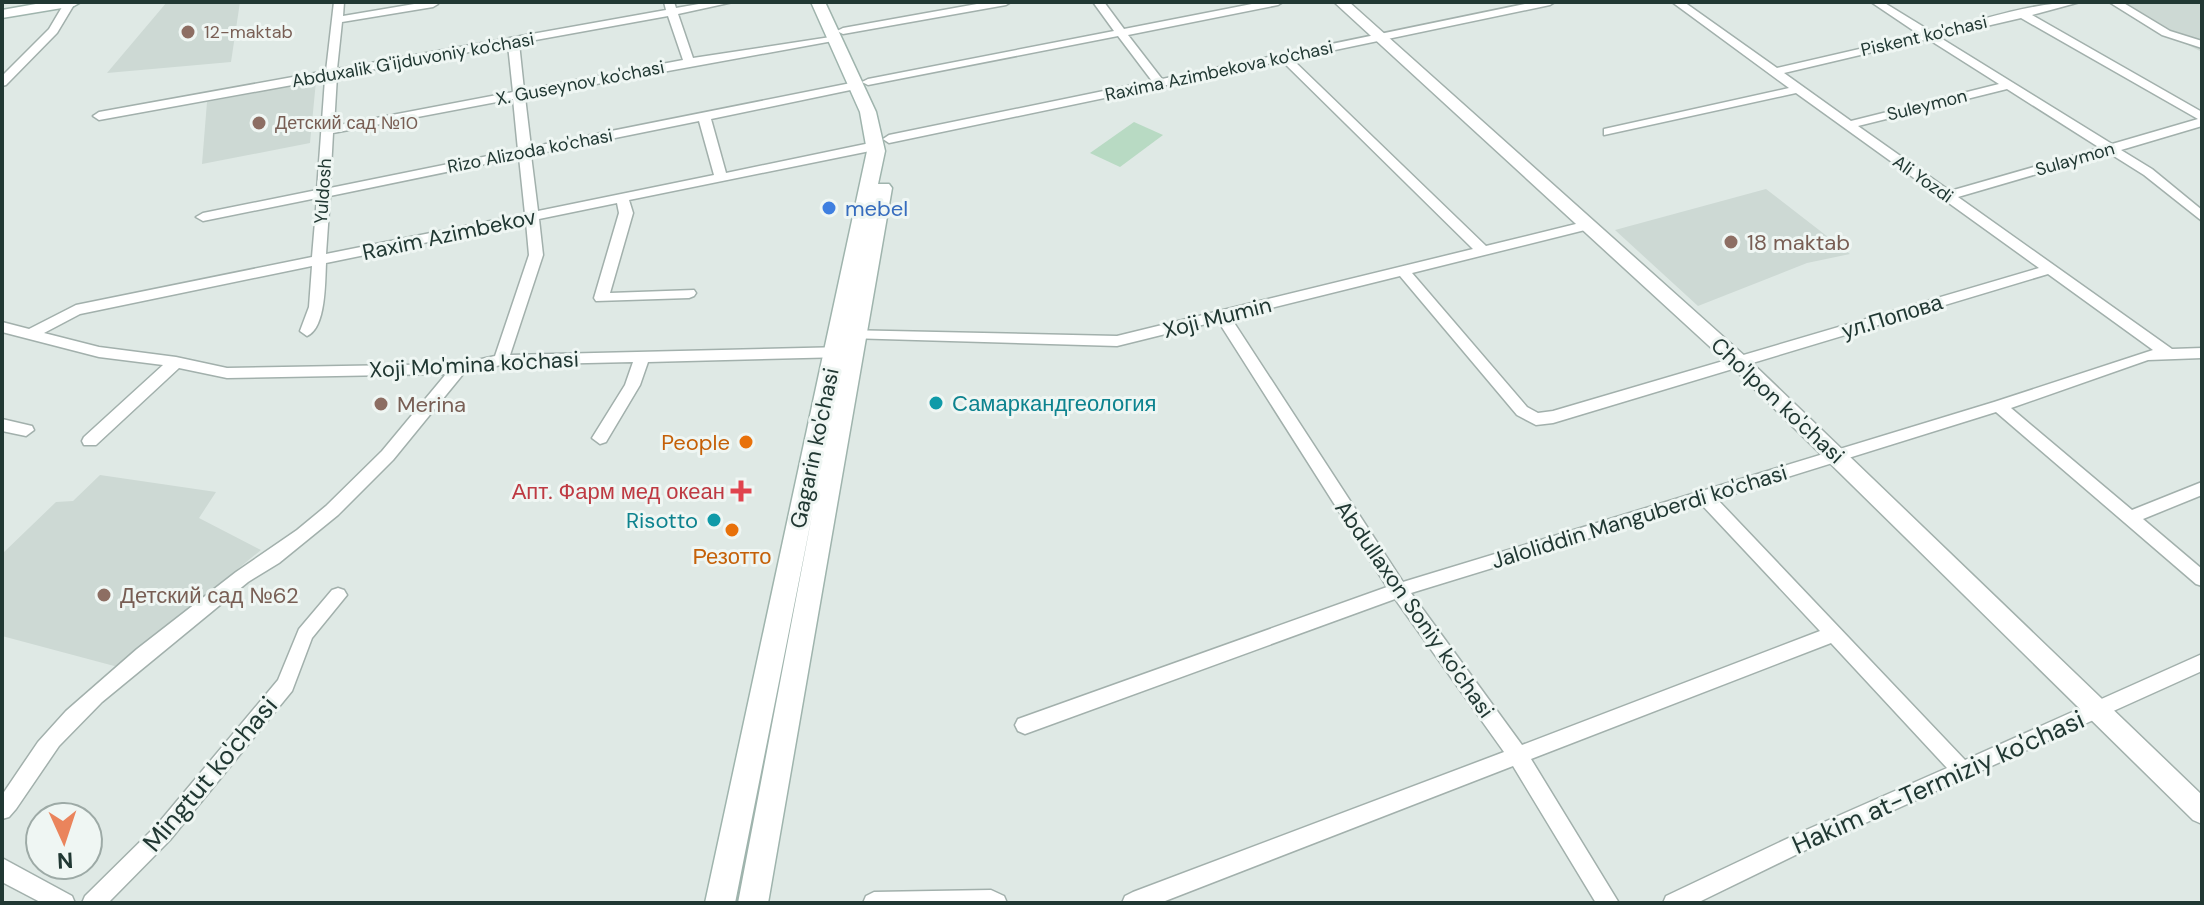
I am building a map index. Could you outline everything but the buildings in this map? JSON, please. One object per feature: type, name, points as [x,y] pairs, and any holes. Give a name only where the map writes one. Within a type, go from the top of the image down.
[{"type":"main road","points":[[2,14],[72,2]]},
{"type":"main road","name":"Gagarin ko'chasi","points":[[753,903],[882,143],[868,112],[862,84],[838,34],[818,2]]},
{"type":"main road","name":"Gagarin ko'chasi","points":[[830,2],[838,34]]},
{"type":"main road","name":"Gagarin ko'chasi","points":[[720,903],[846,342]]},
{"type":"street","points":[[2,83],[53,31],[72,2]]},
{"type":"street","name":"Yuldosh","points":[[307,331],[316,307],[331,75],[339,2]]},
{"type":"street","name":"Abduxalik G'ijduvoniy ko'chasi","points":[[99,116],[513,42],[671,8],[728,2]]},
{"type":"street","name":"X. Guseynov ko'chasi","points":[[327,131],[1006,2]]},
{"type":"street","points":[[1098,2],[1160,84]]},
{"type":"street","name":"Rizo Alizoda ko'chasi","points":[[203,217],[1278,2]]},
{"type":"street","name":"Cho'lpon ko'chasi","points":[[1341,2],[1836,455],[2097,713],[2202,812]]},
{"type":"street","name":"Raxima Azimbekova ko'chasi","points":[[882,143],[1550,2]]},
{"type":"street","name":"Ali Yozdi","points":[[1677,2],[2169,354]]},
{"type":"street","points":[[1876,2],[2148,172],[2202,217]]},
{"type":"street","name":"Piskent ko'chasi","points":[[1774,72],[2075,2]]},
{"type":"street","points":[[2114,2],[2166,33],[2202,45]]},
{"type":"street","points":[[337,20],[433,4]]},
{"type":"street","points":[[671,8],[689,62]]},
{"type":"street","points":[[2020,13],[2202,120]]},
{"type":"street","points":[[501,360],[534,263],[532,216],[513,42]]},
{"type":"street","points":[[1283,56],[1483,251]]},
{"type":"street","name":"Suleymon","points":[[1848,125],[2007,85]]},
{"type":"street","points":[[1608,132],[1798,89]]},
{"type":"street","points":[[704,117],[721,177]]},
{"type":"street","name":"Sulaymon","points":[[1947,196],[2110,150],[2202,120]]},
{"type":"street","name":"Raxim Azimbekov","points":[[29,335],[76,310],[882,143]]},
{"type":"street","points":[[622,197],[626,213],[601,298],[689,293]]},
{"type":"street","name":"Xoji Mumin","points":[[846,342],[1117,341],[1588,225]]},
{"type":"street","name":"ул.Попова","points":[[1403,271],[1522,411],[1536,419],[1553,417],[2050,269]]},
{"type":"street","name":"Abdullaxon Soniy ko'chasi","points":[[1222,315],[1399,590],[1516,753],[1608,903]]},
{"type":"street","name":"Xoji Mo'mina ko'chasi","points":[[2,327],[99,352],[176,362],[227,373],[459,369],[501,360],[643,356],[846,342]]},
{"type":"street","name":"Jaloliddin Manguberdi ko'chasi","points":[[1025,725],[1399,590],[1999,406],[2147,355],[2202,353]]},
{"type":"street","points":[[600,438],[632,385],[643,356]]},
{"type":"street","points":[[90,441],[176,362]]},
{"type":"street","points":[[2,810],[16,795],[50,742],[91,699],[242,577],[268,562],[367,478],[420,420],[459,369]]},
{"type":"street","points":[[1999,406],[2202,579]]},
{"type":"street","points":[[2,425],[26,430]]},
{"type":"street","points":[[2131,517],[2202,488]]},
{"type":"street","points":[[1705,497],[1963,771]]},
{"type":"street","name":"Mingtut ko'chasi","points":[[93,903],[163,833],[285,685],[305,634],[338,595]]},
{"type":"street","points":[[1133,903],[1516,753],[1834,634]]},
{"type":"street","name":"Hakim at-Termiziy ko'chasi","points":[[1674,903],[1742,868],[2097,713],[2202,662]]},
{"type":"street","points":[[2,868],[64,903]]},
{"type":"street","points":[[874,903],[996,903]]},
{"type":"shaded area","name":"12-maktab","points":[[167,2],[240,2],[231,62],[107,73]]},
{"type":"shaded area","points":[[2116,2],[2202,2],[2202,52],[2154,28]]},
{"type":"shaded area","name":"Детский сад №10","points":[[316,81],[310,143],[202,164],[207,102]]},
{"type":"shaded area","name":"18 maktab","points":[[1766,189],[1850,254],[1807,263],[1698,306],[1615,230]]},
{"type":"shaded area","name":"Детский сад №62","points":[[100,475],[216,492],[199,518],[261,550],[118,667],[2,636],[2,554],[56,502],[73,501]]},
{"type":"green space","points":[[1134,122],[1163,135],[1120,167],[1090,153]]},
{"type":"place","name":"12-maktab","points":[[188,32]]},
{"type":"place","name":"Детский сад №10","points":[[259,123]]},
{"type":"place","name":"mebel","points":[[829,208]]},
{"type":"place","name":"18 maktab","points":[[1731,242]]},
{"type":"place","name":"Самаркандгеология","points":[[936,403]]},
{"type":"place","name":"Merina","points":[[381,404]]},
{"type":"place","name":"People","points":[[746,442]]},
{"type":"place","name":"Апт. Фарм мед океан","points":[[741,491]]},
{"type":"place","name":"Risotto","points":[[714,520]]},
{"type":"place","name":"Резотто","points":[[732,530]]},
{"type":"place","name":"Детский сад №62","points":[[104,595]]}]
